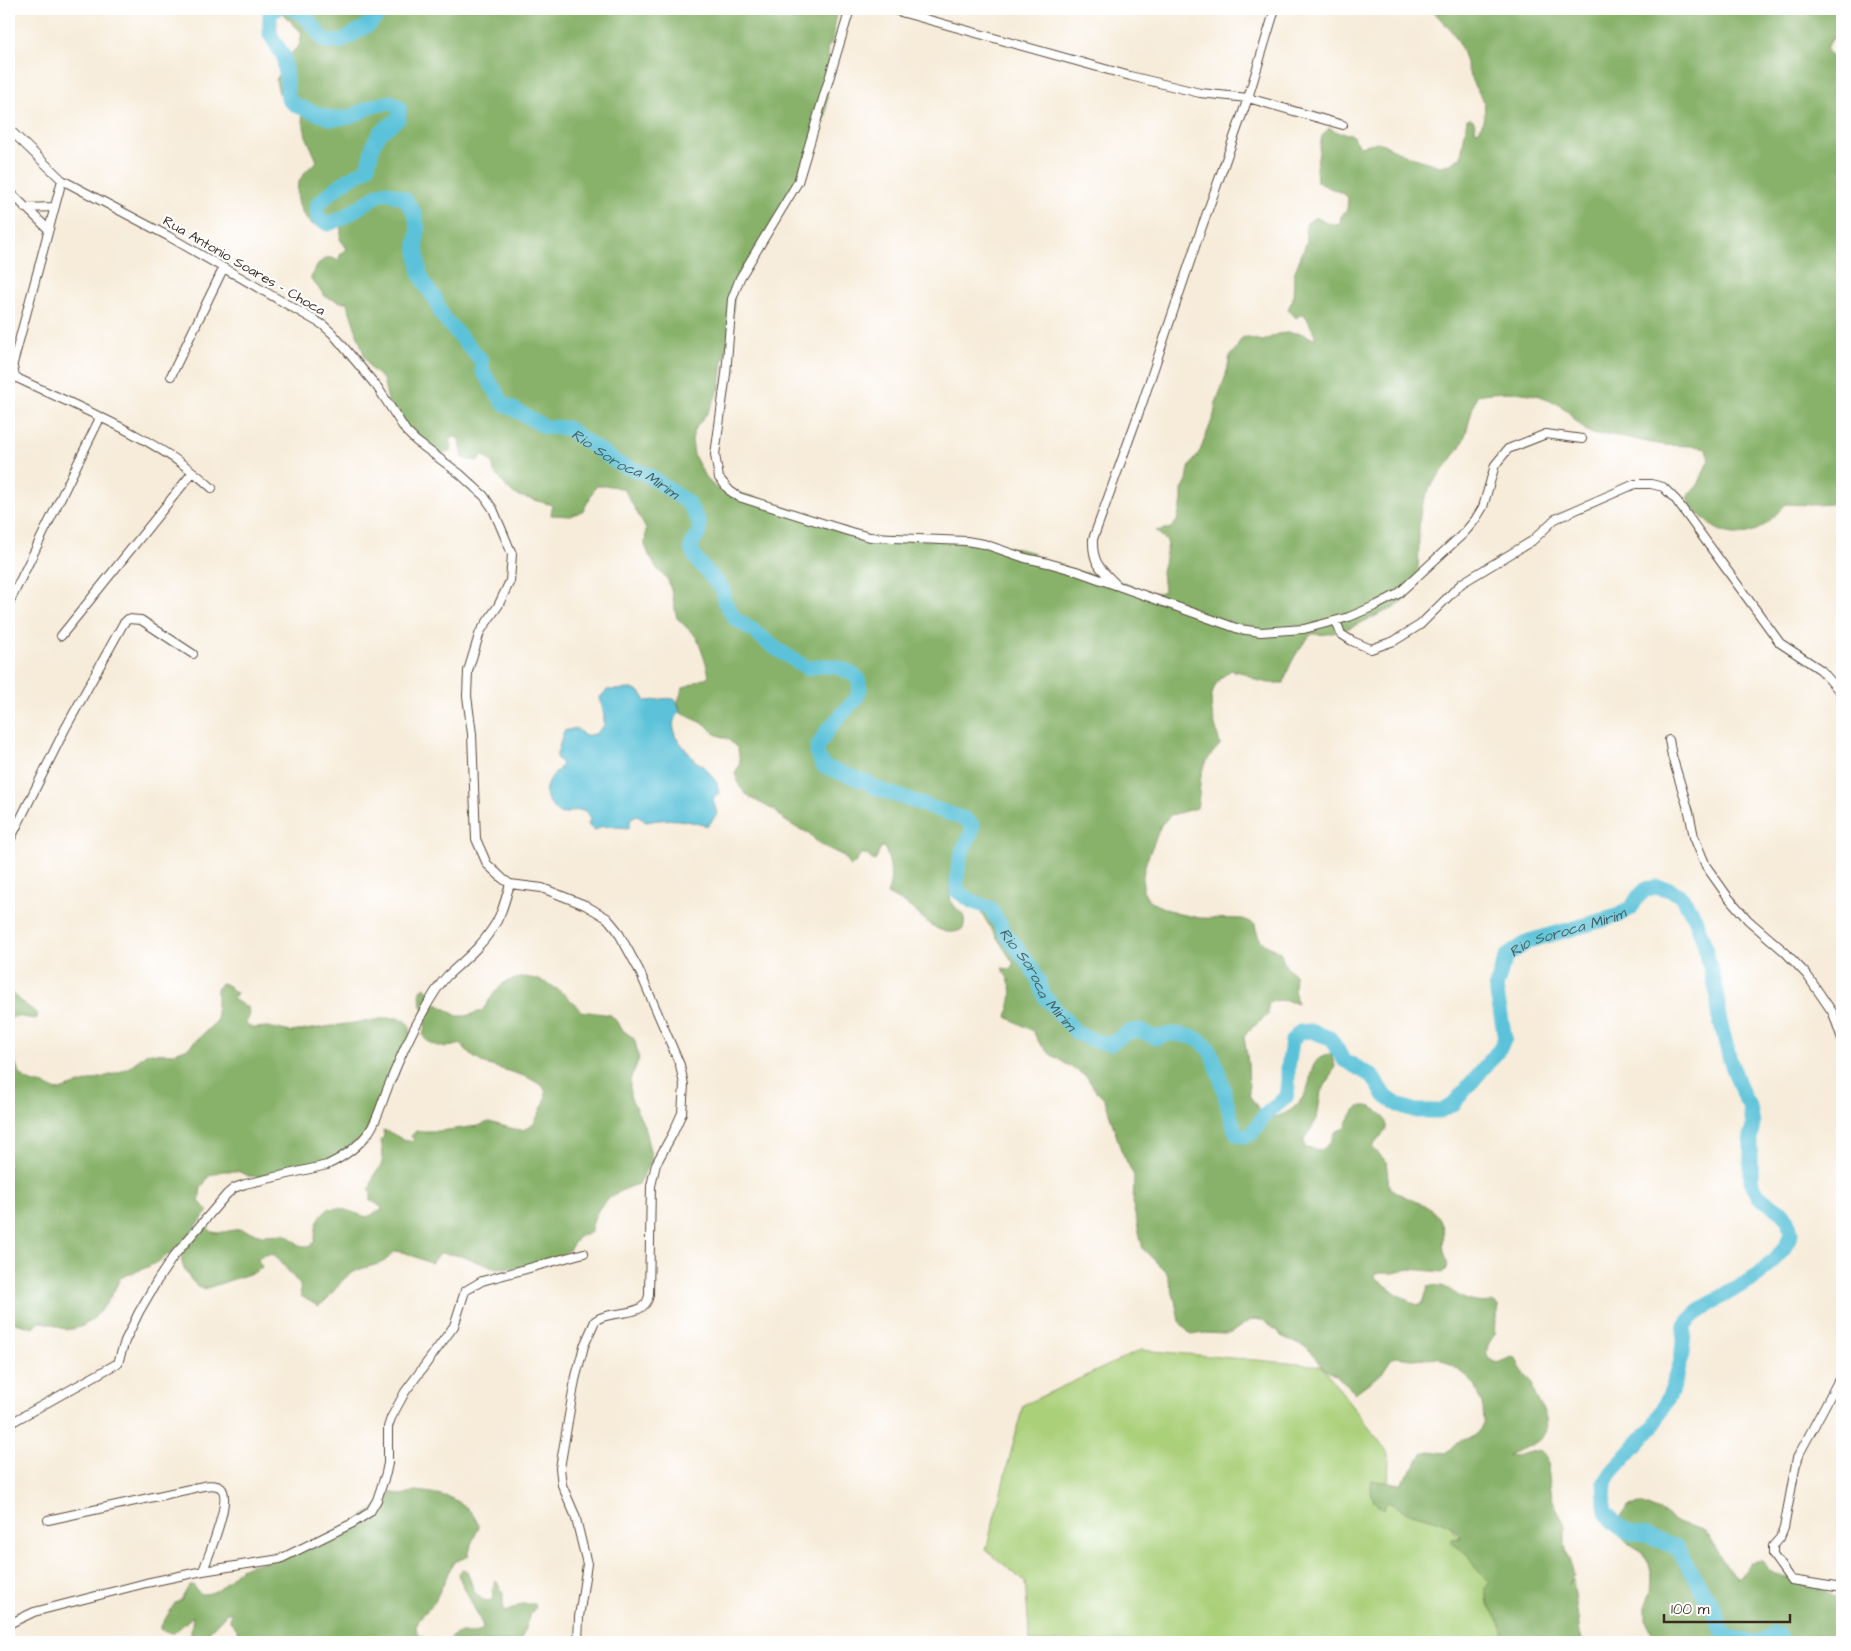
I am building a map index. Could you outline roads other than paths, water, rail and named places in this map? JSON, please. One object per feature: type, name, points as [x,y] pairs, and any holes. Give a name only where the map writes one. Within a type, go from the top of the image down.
[{"type":"street","points":[[850,9],[798,182],[734,290],[726,374],[715,455],[719,478],[730,491],[739,497],[870,537],[966,541],[984,544],[1001,551],[1076,571],[1240,629],[1261,632],[1304,629],[1336,621],[1377,605],[1398,594],[1464,533],[1482,507],[1495,465],[1508,449],[1546,434],[1582,438]]},
{"type":"street","points":[[890,9],[1186,90],[1248,98],[1343,125]]},
{"type":"street","points":[[1118,586],[1097,563],[1094,556],[1094,539],[1248,98],[1275,9]]},
{"type":"street","name":"Rua Antonio Soares - Choca","points":[[9,129],[62,180],[168,236],[324,325],[378,388],[406,430],[416,441],[460,474],[484,496],[493,510],[512,554],[512,572],[510,581],[498,606],[480,632],[468,671],[467,696],[475,783],[474,825],[476,839],[487,864],[503,880],[510,884]]},
{"type":"street","points":[[9,375],[62,180]]},
{"type":"street","points":[[9,191],[48,229]]},
{"type":"street","points":[[25,208],[54,207]]},
{"type":"street","points":[[171,376],[223,269]]},
{"type":"street","points":[[11,368],[19,379],[159,449],[193,472],[212,488]]},
{"type":"street","points":[[9,603],[100,418]]},
{"type":"street","points":[[61,636],[193,472]]},
{"type":"street","points":[[1336,621],[1341,634],[1371,649],[1394,641],[1420,625],[1462,583],[1532,541],[1555,519],[1635,484],[1651,484],[1662,488],[1676,500],[1780,643],[1821,670],[1842,694]]},
{"type":"street","points":[[9,842],[65,729],[123,624],[128,620],[141,620],[193,654]]},
{"type":"street","points":[[1670,740],[1672,756],[1690,812],[1694,837],[1706,866],[1748,920],[1785,952],[1807,975],[1833,1013],[1842,1039]]},
{"type":"street","points":[[9,1424],[118,1363],[124,1341],[157,1281],[173,1257],[226,1194],[234,1188],[245,1184],[327,1165],[339,1160],[353,1150],[370,1131],[417,1024],[435,991],[446,977],[475,950],[493,928],[501,914],[510,884],[542,888],[585,905],[607,918],[617,930],[639,970],[680,1065],[684,1085],[679,1121],[656,1164],[651,1186],[648,1303],[642,1307],[598,1318],[595,1321],[584,1346],[575,1380],[560,1468],[562,1485],[573,1508],[587,1564],[579,1617],[578,1642]]},
{"type":"street","points":[[9,1624],[34,1612],[146,1583],[203,1571],[280,1559],[354,1523],[370,1512],[377,1500],[386,1473],[388,1427],[391,1418],[405,1392],[454,1326],[465,1291],[482,1281],[584,1252]]},
{"type":"street","points":[[1842,1378],[1836,1385],[1797,1458],[1784,1528],[1780,1538],[1773,1546],[1773,1555],[1791,1580],[1842,1588]]},
{"type":"street","points":[[48,1520],[214,1485],[221,1488],[225,1501],[203,1571]]},
{"type":"street","points":[[764,1641],[784,1642]]},
{"type":"water","points":[[632,689],[641,693],[646,701],[676,700],[680,711],[673,723],[675,736],[695,761],[704,766],[717,783],[719,793],[713,799],[717,814],[708,826],[677,820],[646,822],[637,815],[631,818],[629,828],[602,826],[594,831],[588,825],[590,819],[586,811],[578,810],[559,814],[548,801],[547,785],[562,764],[556,757],[564,731],[576,728],[585,736],[595,734],[604,726],[600,697],[607,690]]},
{"type":"waterway","name":"Rio Soroca Mirim","points":[[276,9],[270,13],[270,34],[284,57],[288,99],[297,106],[332,119],[350,117],[373,106],[391,102],[399,107],[399,118],[380,133],[374,143],[367,169],[328,194],[317,205],[318,218],[328,224],[343,218],[379,194],[387,192],[405,199],[415,214],[418,230],[416,245],[420,274],[435,298],[442,316],[482,361],[482,370],[503,403],[545,427],[567,428],[619,464],[648,475],[688,503],[699,522],[699,534],[693,541],[691,548],[696,559],[723,590],[724,601],[735,619],[807,668],[834,667],[845,670],[858,678],[860,689],[856,699],[829,728],[818,746],[817,754],[823,766],[869,783],[875,788],[965,819],[973,826],[962,851],[957,891],[973,902],[990,908],[1008,937],[1030,965],[1044,996],[1077,1033],[1095,1041],[1110,1044],[1128,1032],[1139,1030],[1156,1038],[1171,1034],[1197,1039],[1205,1045],[1212,1055],[1222,1082],[1233,1124],[1237,1134],[1244,1136],[1251,1134],[1265,1115],[1286,1097],[1292,1041],[1300,1032],[1311,1031],[1330,1038],[1344,1060],[1372,1076],[1385,1096],[1398,1105],[1416,1111],[1440,1111],[1454,1103],[1499,1050],[1505,1038],[1496,988],[1507,956],[1529,941],[1617,916],[1631,908],[1646,889],[1657,887],[1670,889],[1682,897],[1695,918],[1704,943],[1718,997],[1718,1013],[1730,1060],[1744,1097],[1750,1107],[1753,1124],[1751,1136],[1751,1181],[1759,1197],[1782,1212],[1788,1220],[1791,1233],[1786,1247],[1759,1275],[1709,1304],[1685,1325],[1681,1361],[1671,1392],[1654,1425],[1612,1472],[1605,1483],[1604,1499],[1606,1511],[1614,1523],[1624,1530],[1633,1534],[1647,1535],[1677,1548],[1712,1606],[1723,1632],[1734,1639],[1754,1642]]},
{"type":"waterway","name":"Rio Soroca Mirim","points":[[292,9],[302,14],[325,41],[340,42],[370,24],[384,9]]},
{"type":"waterway","name":"Rio Soroca Mirim","points":[[1757,1642],[1773,1633],[1778,1635],[1782,1642]]}]
